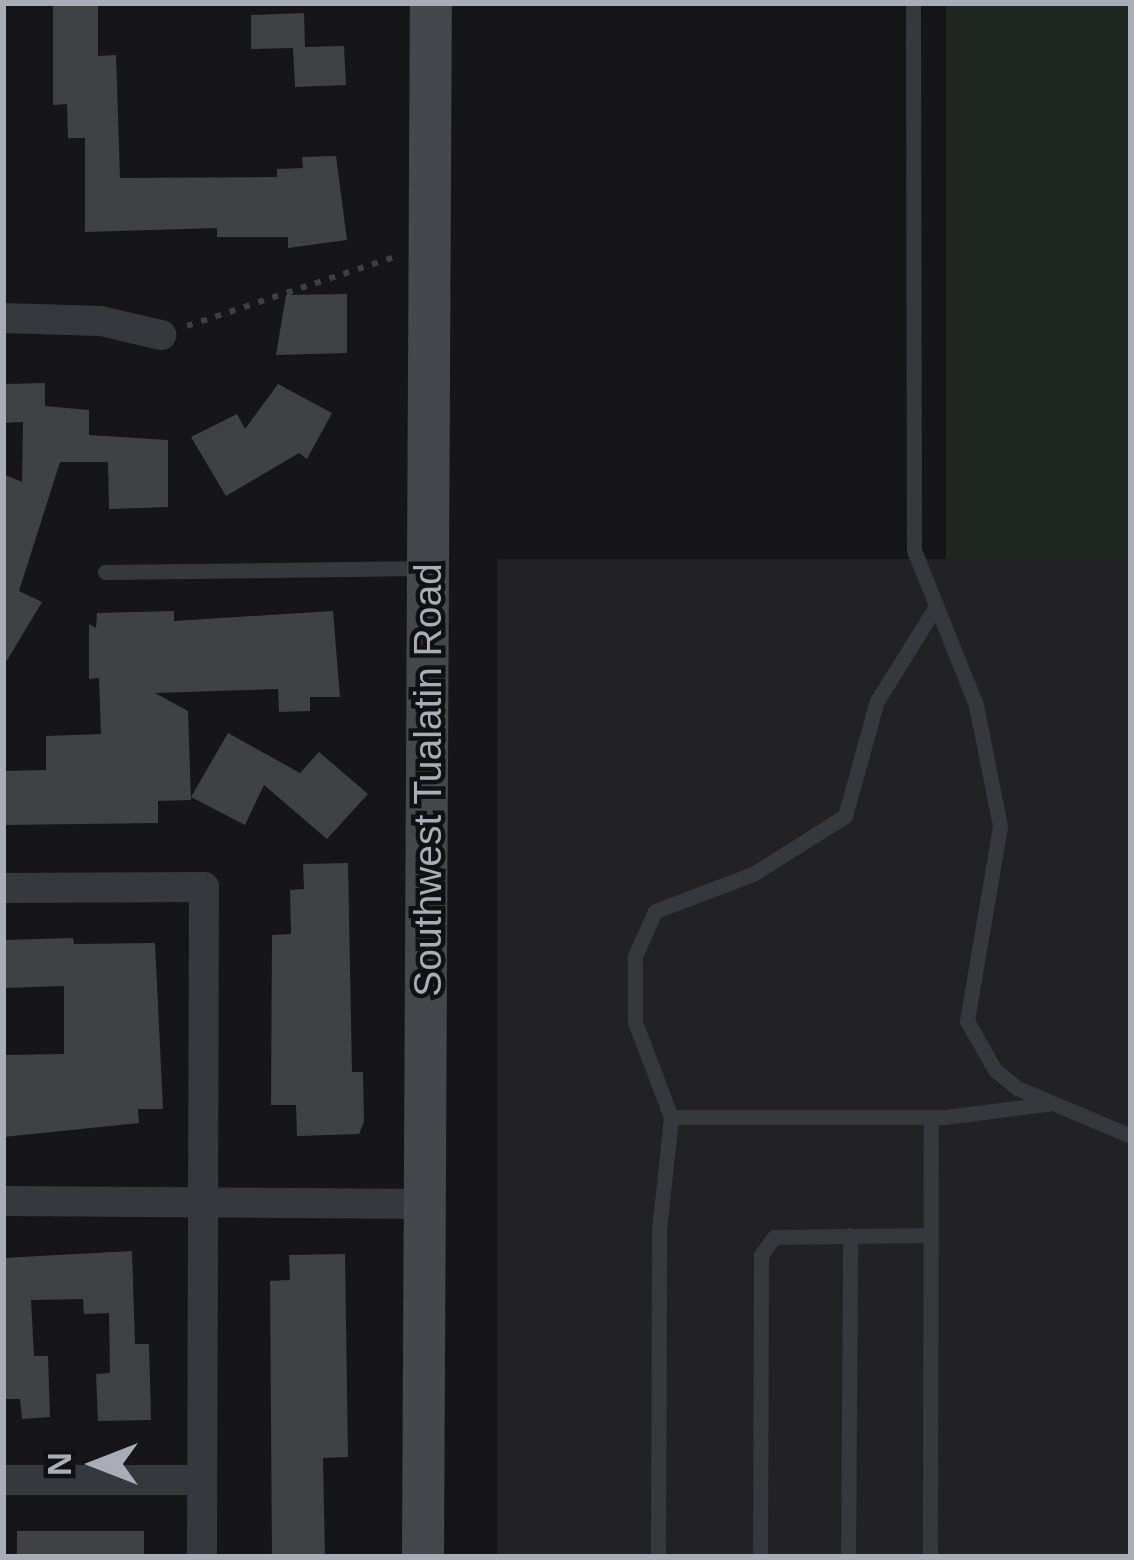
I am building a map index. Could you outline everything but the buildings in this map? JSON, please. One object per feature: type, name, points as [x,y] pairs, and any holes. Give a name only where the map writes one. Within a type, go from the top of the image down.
[{"type":"main road","name":"Southwest Tualatin Road","points":[[423,1557],[431,3]]},
{"type":"street","points":[[3,318],[101,321],[161,335]]},
{"type":"street","points":[[3,888],[204,887],[202,1557]]},
{"type":"street","points":[[3,1201],[425,1204]]},
{"type":"street","points":[[3,1480],[202,1480]]},
{"type":"lane","points":[[913,3],[914,550],[976,705],[1000,826],[967,1021],[995,1070],[1047,1104],[1131,1136]]},
{"type":"lane","points":[[105,572],[428,568]]},
{"type":"lane","points":[[658,1557],[659,1230],[671,1117],[635,1022],[635,956],[655,911],[753,874],[845,816],[877,701],[935,608]]},
{"type":"lane","points":[[671,1117],[931,1117],[1047,1104]]},
{"type":"lane","points":[[930,1557],[931,1117]]},
{"type":"lane","points":[[848,1557],[850,1235]]},
{"type":"lane","points":[[760,1557],[761,1256],[774,1237],[930,1235]]},
{"type":"path","points":[[161,335],[429,247]]},
{"type":"shaded area","points":[[946,3],[1131,3],[1131,559],[946,559]]},
{"type":"shaded area","points":[[497,559],[1131,559],[1131,1557],[497,1557]]}]
